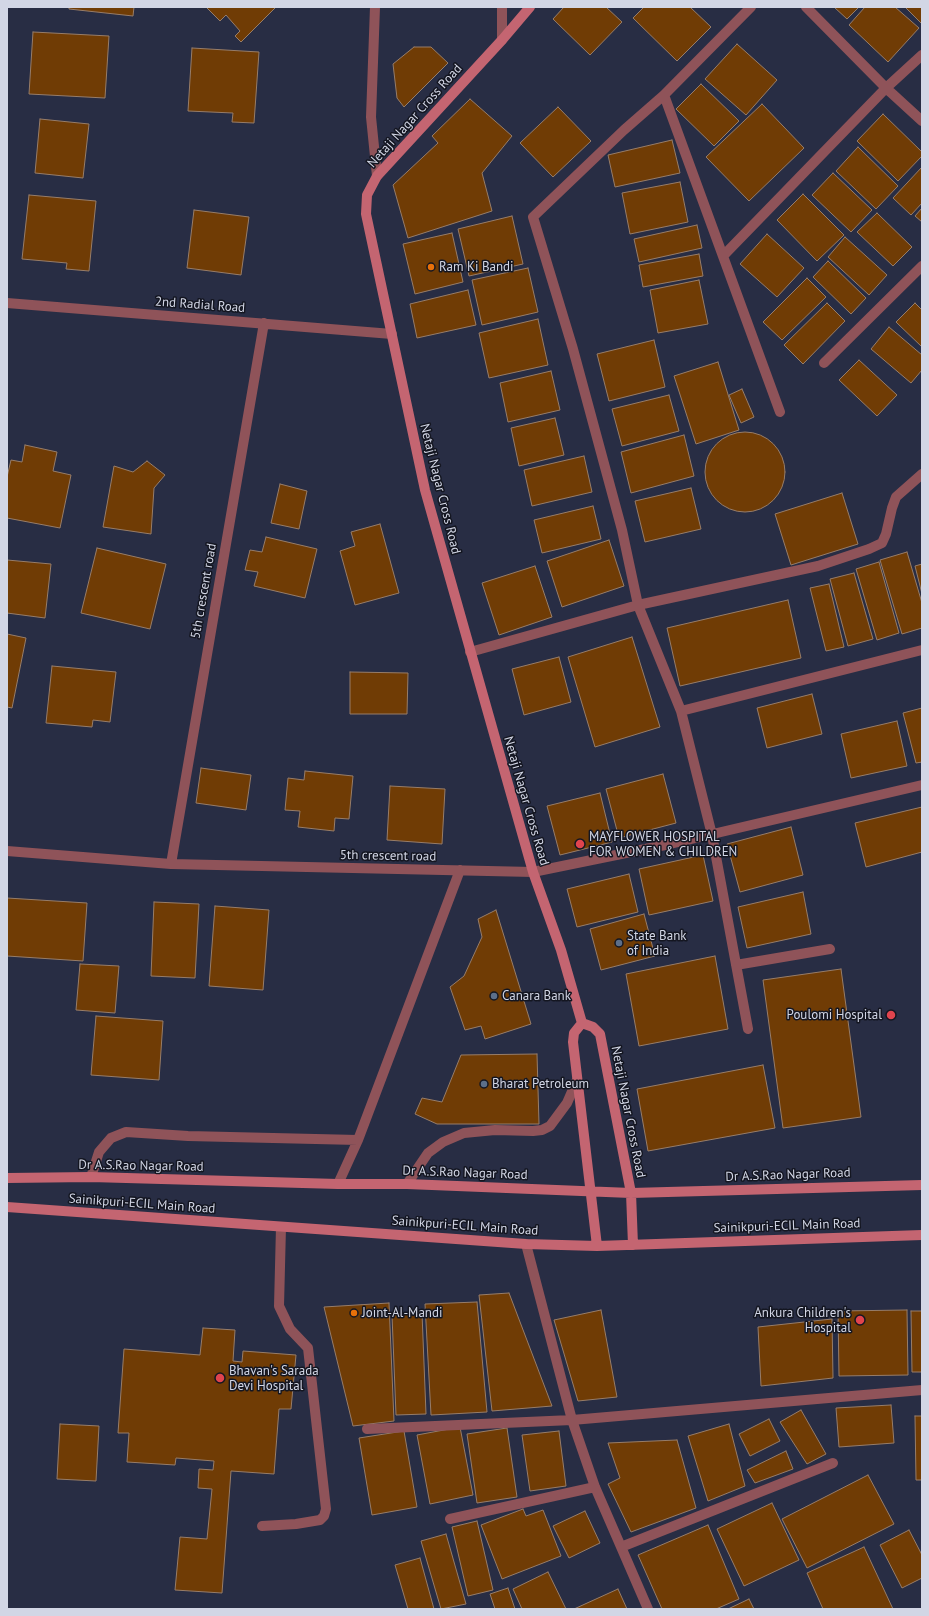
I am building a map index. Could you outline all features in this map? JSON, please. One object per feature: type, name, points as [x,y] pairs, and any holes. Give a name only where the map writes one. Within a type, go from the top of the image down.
[{"type":"main road","name":"Netaji Nagar Cross Road","points":[[530,7],[502,40],[377,176],[367,195],[366,214],[425,490],[470,652],[533,872],[561,950],[582,1023],[593,1027],[600,1034],[631,1193],[633,1244]]},
{"type":"main road","points":[[582,1023],[574,1033],[573,1042],[576,1080],[597,1246]]},
{"type":"main road","name":"Dr A.S.Rao Nagar Road","points":[[7,1178],[91,1177],[338,1184],[407,1184],[591,1190],[631,1193],[922,1184]]},
{"type":"main road","name":"Sainikpuri-ECIL Main Road","points":[[7,1207],[526,1244],[597,1246],[922,1235]]},
{"type":"street","points":[[375,7],[371,117],[377,176]]},
{"type":"street","points":[[502,7],[502,40]]},
{"type":"street","points":[[748,1030],[712,835],[681,711],[638,605],[622,530],[573,348],[533,217],[624,130],[664,95],[751,7]]},
{"type":"street","points":[[806,7],[886,88],[922,121]]},
{"type":"street","points":[[724,256],[886,88],[922,54]]},
{"type":"street","points":[[664,95],[780,412]]},
{"type":"street","points":[[824,364],[922,266]]},
{"type":"street","name":"2nd Radial Road","points":[[7,303],[392,334]]},
{"type":"street","name":"5th crescent road","points":[[171,864],[264,323]]},
{"type":"street","points":[[470,652],[638,605],[818,566],[882,543],[886,534],[896,497],[922,474]]},
{"type":"street","points":[[681,711],[922,650]]},
{"type":"street","name":"5th crescent road","points":[[7,852],[171,864],[533,872],[712,835],[922,785]]},
{"type":"street","points":[[338,1184],[358,1140],[460,870]]},
{"type":"street","points":[[736,965],[830,949]]},
{"type":"street","points":[[407,1184],[428,1153],[443,1142],[464,1134],[495,1130],[533,1131],[542,1130],[550,1126],[567,1103],[576,1080]]},
{"type":"street","points":[[91,1177],[99,1152],[111,1138],[126,1132],[188,1136],[358,1140]]},
{"type":"street","points":[[262,1526],[296,1524],[320,1520],[324,1516],[326,1509],[308,1348],[290,1329],[279,1306],[282,1227]]},
{"type":"street","points":[[526,1244],[572,1420],[595,1487],[648,1609]]},
{"type":"street","points":[[366,1429],[572,1420],[922,1390]]},
{"type":"street","points":[[621,1547],[833,1463]]},
{"type":"street","points":[[450,1519],[595,1487]]},
{"type":"building","points":[[69,7],[134,7],[133,16],[69,9]]},
{"type":"building","points":[[206,7],[276,7],[241,42],[235,36],[240,31],[226,15],[220,21]]},
{"type":"building","points":[[564,7],[606,7],[622,22],[590,55],[553,19]]},
{"type":"building","points":[[644,7],[690,7],[711,27],[677,61],[633,18]]},
{"type":"building","points":[[834,7],[859,7],[847,19]]},
{"type":"building","points":[[865,7],[895,7],[919,28],[888,62],[849,25]]},
{"type":"building","points":[[905,7],[922,7],[922,24]]},
{"type":"building","points":[[33,32],[109,36],[105,98],[29,94]]},
{"type":"building","points":[[737,44],[777,80],[746,115],[705,79]]},
{"type":"building","points":[[414,47],[431,47],[448,63],[404,107],[397,98],[393,64]]},
{"type":"building","points":[[192,48],[259,52],[254,123],[232,122],[233,113],[188,111]]},
{"type":"building","points":[[701,84],[739,121],[714,146],[676,109]]},
{"type":"building","points":[[470,99],[512,136],[482,173],[492,211],[408,238],[393,185],[438,143],[432,136]]},
{"type":"building","points":[[762,104],[804,148],[749,201],[706,157]]},
{"type":"building","points":[[558,107],[591,141],[553,177],[520,143]]},
{"type":"building","points":[[883,114],[922,152],[922,156],[898,181],[857,141]]},
{"type":"building","points":[[40,119],[89,124],[83,178],[35,173]]},
{"type":"building","points":[[672,140],[680,173],[615,187],[608,155]]},
{"type":"building","points":[[858,147],[898,186],[876,209],[836,171]]},
{"type":"building","points":[[922,167],[922,203],[911,215],[893,198]]},
{"type":"building","points":[[833,173],[872,210],[851,232],[812,195]]},
{"type":"building","points":[[680,182],[688,222],[630,234],[622,193]]},
{"type":"building","points":[[803,194],[844,235],[817,261],[777,220]]},
{"type":"building","points":[[29,195],[96,201],[89,271],[66,269],[67,263],[22,259]]},
{"type":"building","points":[[922,208],[922,222],[915,216]]},
{"type":"building","points":[[194,210],[249,217],[241,275],[187,268]]},
{"type":"building","points":[[877,213],[912,247],[893,266],[857,232]]},
{"type":"building","points":[[512,216],[523,264],[469,276],[458,229]]},
{"type":"building","points":[[697,225],[702,248],[639,262],[634,239]]},
{"type":"building","points":[[452,233],[463,282],[415,294],[403,244]]},
{"type":"building","points":[[767,234],[804,268],[777,297],[740,264]]},
{"type":"building","points":[[845,237],[887,275],[869,295],[828,257]]},
{"type":"building","points":[[699,254],[703,276],[643,287],[639,265]]},
{"type":"building","points":[[828,261],[866,298],[851,314],[813,277]]},
{"type":"building","points":[[528,268],[538,312],[482,325],[472,280]]},
{"type":"building","points":[[807,278],[826,297],[782,340],[763,322]]},
{"type":"building","points":[[699,280],[708,324],[658,333],[650,290]]},
{"type":"building","points":[[468,290],[476,325],[417,338],[410,304]]},
{"type":"building","points":[[827,303],[845,321],[803,364],[784,345]]},
{"type":"building","points":[[915,303],[922,310],[922,347],[896,322]]},
{"type":"building","points":[[538,319],[548,365],[489,378],[479,333]]},
{"type":"building","points":[[889,327],[922,355],[922,370],[911,383],[871,349]]},
{"type":"building","points":[[654,340],[665,387],[609,401],[597,354]]},
{"type":"building","points":[[859,360],[897,395],[877,416],[839,380]]},
{"type":"building","points":[[718,362],[739,430],[696,444],[674,376]]},
{"type":"building","points":[[551,371],[560,410],[508,422],[500,383]]},
{"type":"building","points":[[742,389],[754,417],[741,423],[729,395]]},
{"type":"building","points":[[669,395],[679,431],[622,446],[612,409]]},
{"type":"building","points":[[555,418],[564,455],[519,466],[511,428]]},
{"type":"building","points":[[745,432],[760,435],[773,444],[782,457],[785,472],[782,487],[773,500],[760,509],[745,512],[730,509],[717,500],[708,487],[705,472],[708,457],[717,444],[730,435]]},
{"type":"building","points":[[684,435],[694,476],[631,493],[621,452]]},
{"type":"building","points":[[25,445],[57,452],[53,471],[71,475],[60,528],[7,518],[7,477],[11,460],[22,462]]},
{"type":"building","points":[[584,456],[592,492],[532,506],[524,470]]},
{"type":"building","points":[[147,461],[165,475],[154,488],[151,534],[103,527],[114,466],[133,472]]},
{"type":"building","points":[[280,484],[307,491],[299,529],[271,523]]},
{"type":"building","points":[[691,488],[701,529],[645,542],[635,501]]},
{"type":"building","points":[[842,493],[858,544],[791,565],[775,514]]},
{"type":"building","points":[[593,506],[601,539],[542,553],[534,520]]},
{"type":"building","points":[[380,524],[399,593],[355,605],[340,551],[355,546],[351,532]]},
{"type":"building","points":[[266,537],[317,549],[305,598],[254,586],[258,572],[245,570],[250,550],[262,552]]},
{"type":"building","points":[[609,540],[624,586],[562,607],[547,561]]},
{"type":"building","points":[[97,548],[166,564],[150,629],[81,613]]},
{"type":"building","points":[[907,552],[922,603],[922,628],[902,634],[880,560]]},
{"type":"building","points":[[7,560],[51,564],[45,618],[7,613]]},
{"type":"building","points":[[879,562],[899,633],[877,640],[856,569]]},
{"type":"building","points":[[922,564],[922,594],[915,566]]},
{"type":"building","points":[[535,566],[552,617],[499,635],[482,583]]},
{"type":"building","points":[[854,573],[873,639],[848,646],[830,579]]},
{"type":"building","points":[[829,584],[844,647],[826,651],[810,588]]},
{"type":"building","points":[[788,600],[801,658],[680,686],[667,628]]},
{"type":"building","points":[[7,634],[26,638],[12,708],[7,707]]},
{"type":"building","points":[[632,637],[660,727],[595,747],[568,657]]},
{"type":"building","points":[[559,657],[571,702],[524,715],[512,669]]},
{"type":"building","points":[[52,666],[116,672],[110,722],[93,720],[92,727],[46,723]]},
{"type":"building","points":[[350,672],[408,673],[407,714],[350,714]]},
{"type":"building","points":[[812,694],[822,734],[767,748],[757,708]]},
{"type":"building","points":[[922,708],[922,762],[916,763],[903,713]]},
{"type":"building","points":[[897,721],[907,766],[851,778],[841,734]]},
{"type":"building","points":[[201,768],[251,775],[246,810],[196,803]]},
{"type":"building","points":[[305,771],[353,776],[349,819],[335,818],[334,831],[298,827],[300,811],[285,810],[288,778],[304,780]]},
{"type":"building","points":[[663,774],[676,823],[619,838],[606,789]]},
{"type":"building","points":[[390,786],[445,789],[442,844],[387,840]]},
{"type":"building","points":[[600,793],[612,842],[560,855],[547,806]]},
{"type":"building","points":[[922,807],[922,852],[866,867],[855,823]]},
{"type":"building","points":[[791,827],[803,875],[740,892],[727,844]]},
{"type":"building","points":[[703,855],[713,901],[649,915],[639,869]]},
{"type":"building","points":[[629,874],[638,912],[577,927],[567,889]]},
{"type":"building","points":[[803,892],[811,934],[747,948],[738,907]]},
{"type":"building","points":[[7,898],[87,903],[83,961],[7,956]]},
{"type":"building","points":[[154,902],[199,904],[195,978],[151,976]]},
{"type":"building","points":[[215,906],[269,910],[263,990],[209,986]]},
{"type":"building","points":[[496,910],[531,1024],[485,1039],[481,1026],[465,1030],[450,987],[464,976],[482,937],[478,919]]},
{"type":"building","points":[[644,914],[655,956],[601,970],[590,929]]},
{"type":"building","points":[[715,956],[728,1029],[639,1046],[626,974]]},
{"type":"building","points":[[80,964],[119,966],[115,1013],[76,1010]]},
{"type":"building","points":[[841,969],[861,1117],[783,1128],[763,980]]},
{"type":"building","points":[[96,1016],[163,1021],[159,1080],[91,1075]]},
{"type":"building","points":[[537,1054],[539,1124],[437,1124],[415,1114],[422,1098],[442,1102],[461,1055]]},
{"type":"building","points":[[763,1065],[775,1128],[648,1151],[637,1089]]},
{"type":"building","points":[[509,1293],[552,1406],[492,1411],[479,1295]]},
{"type":"building","points":[[477,1302],[487,1412],[431,1415],[425,1304]]},
{"type":"building","points":[[389,1303],[394,1421],[353,1426],[324,1307]]},
{"type":"building","points":[[601,1310],[617,1397],[578,1401],[554,1320]]},
{"type":"building","points":[[907,1310],[908,1375],[839,1376],[838,1311]]},
{"type":"building","points":[[911,1311],[922,1311],[922,1372],[912,1372]]},
{"type":"building","points":[[422,1313],[426,1414],[396,1415],[392,1315]]},
{"type":"building","points":[[832,1319],[833,1378],[761,1386],[758,1327]]},
{"type":"building","points":[[203,1328],[235,1330],[233,1361],[242,1362],[243,1351],[296,1355],[291,1409],[279,1409],[274,1474],[231,1471],[222,1593],[175,1590],[180,1537],[207,1539],[212,1489],[198,1488],[199,1469],[213,1470],[214,1461],[176,1458],[175,1465],[127,1462],[129,1433],[118,1433],[124,1349],[200,1355]]},
{"type":"building","points":[[891,1405],[894,1443],[839,1447],[836,1408]]},
{"type":"building","points":[[801,1410],[826,1454],[807,1464],[780,1422]]},
{"type":"building","points":[[915,1416],[922,1416],[922,1480],[916,1480]]},
{"type":"building","points":[[769,1419],[780,1441],[750,1456],[739,1434]]},
{"type":"building","points":[[60,1424],[99,1426],[96,1481],[57,1479]]},
{"type":"building","points":[[729,1424],[745,1486],[708,1501],[688,1436]]},
{"type":"building","points":[[460,1427],[473,1495],[430,1504],[417,1435]]},
{"type":"building","points":[[507,1428],[517,1497],[477,1503],[467,1434]]},
{"type":"building","points":[[404,1431],[417,1507],[372,1515],[359,1438]]},
{"type":"building","points":[[559,1431],[566,1486],[530,1491],[522,1435]]},
{"type":"building","points":[[677,1440],[696,1508],[631,1532],[608,1484],[620,1478],[608,1443]]},
{"type":"building","points":[[786,1451],[793,1469],[755,1483],[747,1470]]},
{"type":"building","points":[[868,1475],[894,1524],[807,1568],[782,1519]]},
{"type":"building","points":[[772,1503],[799,1560],[744,1586],[717,1529]]},
{"type":"building","points":[[523,1509],[526,1516],[543,1510],[561,1556],[502,1579],[481,1525]]},
{"type":"building","points":[[585,1511],[600,1543],[569,1558],[553,1526]]},
{"type":"building","points":[[477,1521],[493,1590],[468,1596],[452,1527]]},
{"type":"building","points":[[708,1525],[739,1599],[716,1609],[662,1609],[638,1555]]},
{"type":"building","points":[[909,1530],[922,1555],[922,1578],[902,1588],[880,1545]]},
{"type":"building","points":[[446,1534],[466,1604],[441,1609],[421,1541]]},
{"type":"building","points":[[864,1547],[893,1609],[823,1609],[807,1573]]},
{"type":"building","points":[[420,1558],[434,1609],[408,1609],[395,1565]]},
{"type":"building","points":[[548,1572],[566,1609],[522,1609],[513,1589]]},
{"type":"building","points":[[508,1588],[515,1609],[495,1609],[490,1594]]},
{"type":"building","points":[[618,1589],[627,1609],[574,1609]]},
{"type":"building","points":[[749,1599],[754,1609],[728,1609]]},
{"type":"place","name":"Ram Ki Bandi","points":[[431,267]]},
{"type":"place","name":"MAYFLOWER HOSPITAL FOR WOMEN & CHILDREN","points":[[580,844]]},
{"type":"place","name":"State Bank of India","points":[[619,943]]},
{"type":"place","name":"Canara Bank","points":[[494,996]]},
{"type":"place","name":"Poulomi Hospital","points":[[891,1015]]},
{"type":"place","name":"Bharat Petroleum","points":[[484,1084]]},
{"type":"place","name":"Joint-Al-Mandi","points":[[354,1313]]},
{"type":"place","name":"Ankura Children's Hospital","points":[[860,1320]]},
{"type":"place","name":"Bhavan's Sarada Devi Hospital","points":[[220,1378]]}]
